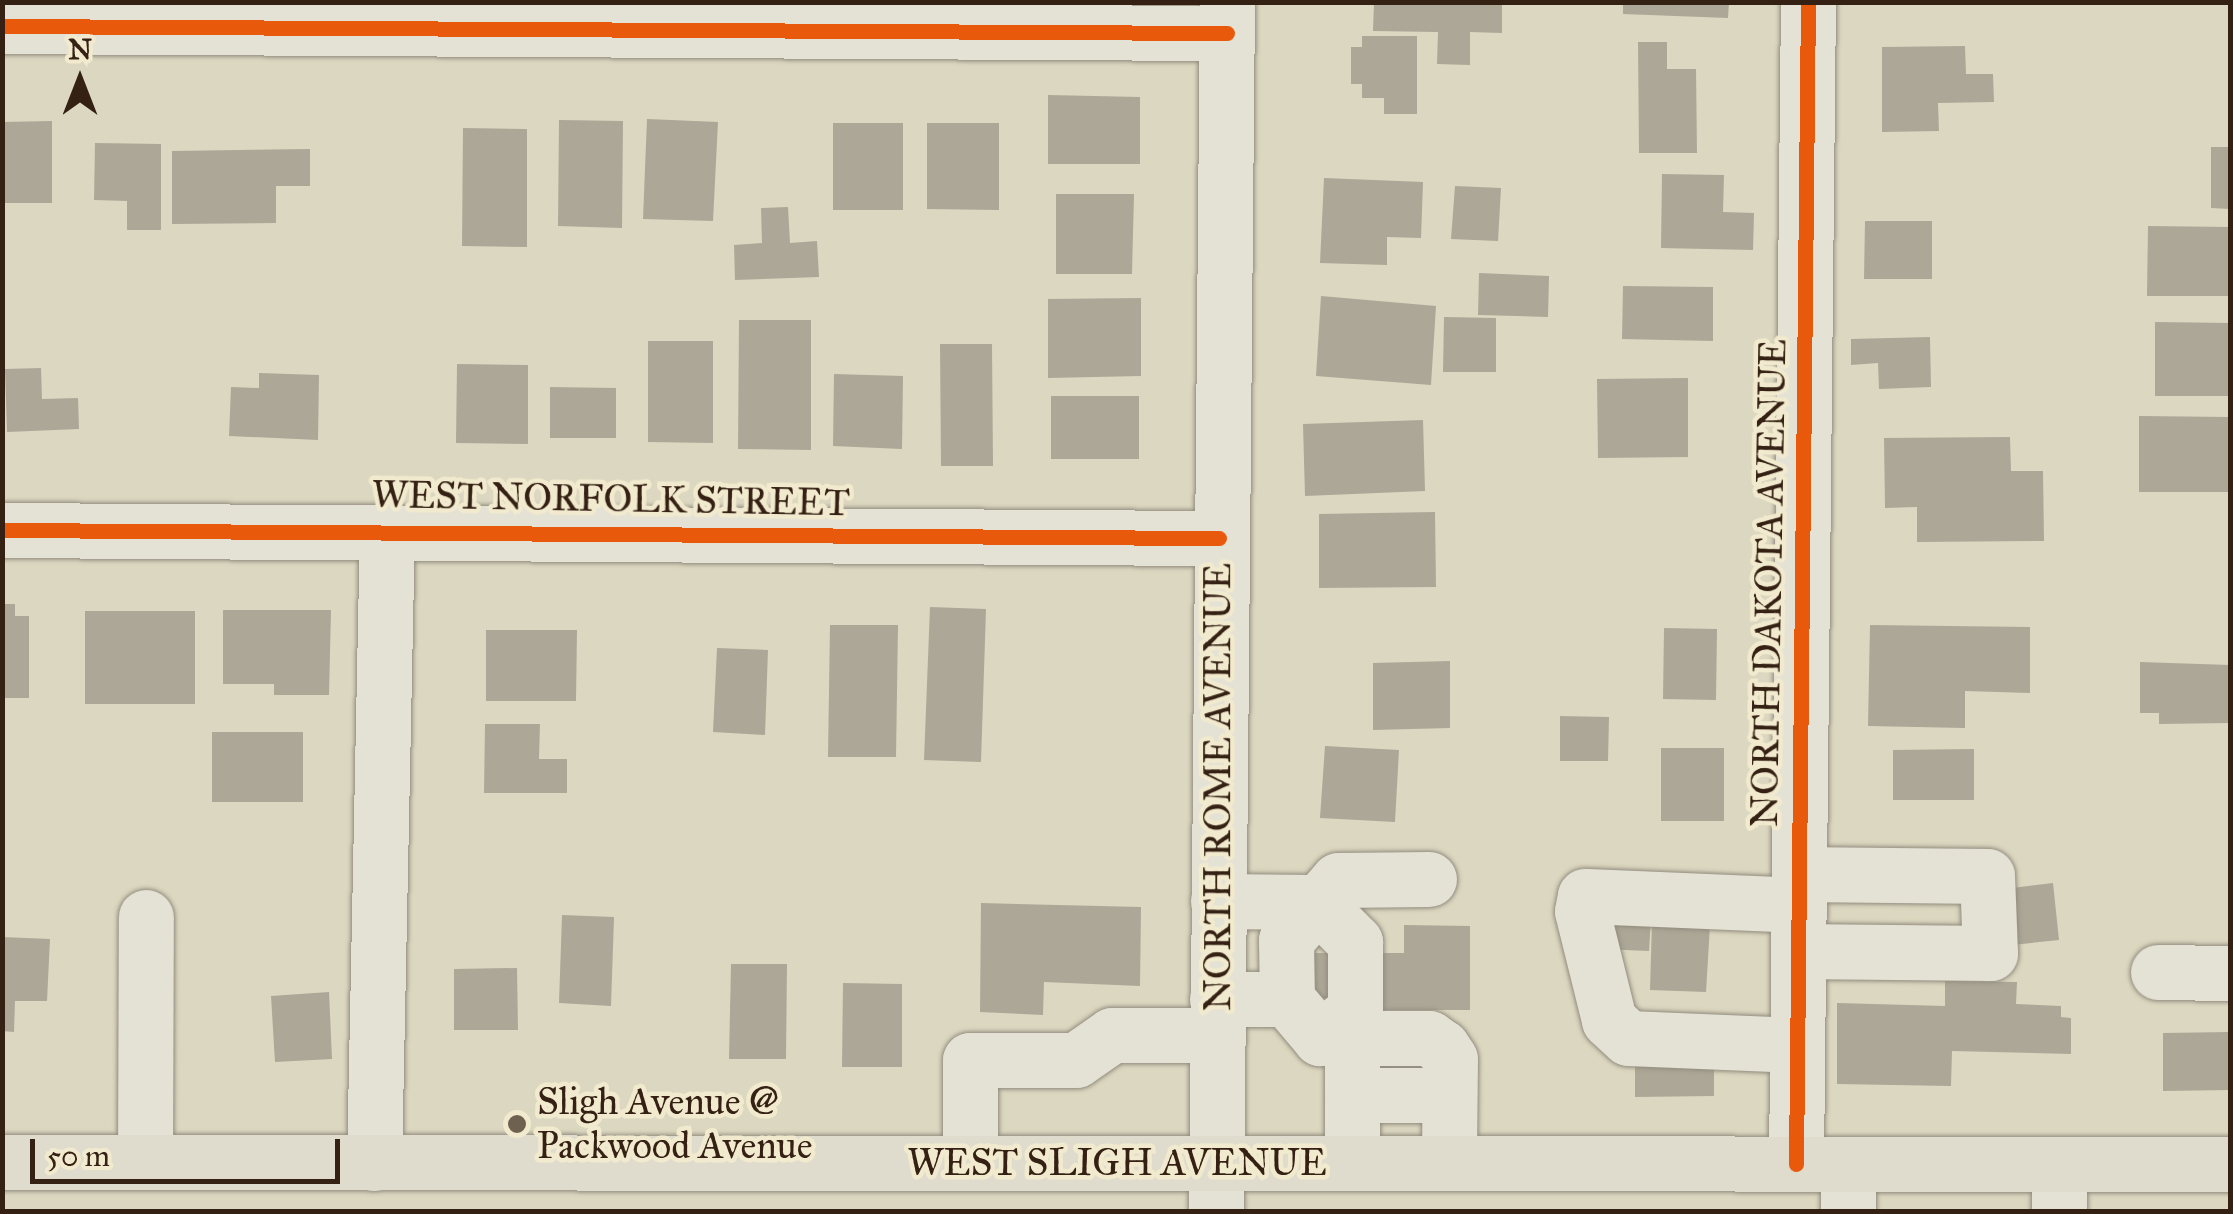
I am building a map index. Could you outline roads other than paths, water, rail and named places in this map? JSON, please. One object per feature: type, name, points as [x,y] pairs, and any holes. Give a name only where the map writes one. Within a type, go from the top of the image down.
[{"type":"main road","name":"WEST SLIGH AVENUE","points":[[2,1162],[970,1162],[1216,1187],[1352,1162],[1449,1163],[2059,1188],[2230,1164]]},
{"type":"street","name":"NORTH DAKOTA AVENUE","points":[[1808,2],[1797,1044],[1831,1180]]},
{"type":"street","points":[[2,26],[1227,18]]},
{"type":"street","name":"NORTH ROME AVENUE","points":[[1216,1187],[1227,18]]},
{"type":"street","points":[[374,1162],[386,529]]},
{"type":"street","name":"WEST NORFOLK STREET","points":[[2,530],[386,529],[1220,538]]},
{"type":"street","points":[[1352,1162],[1352,1095],[1286,940],[1338,880],[1430,879]]},
{"type":"street","points":[[1797,1044],[1628,1038],[1609,1020],[1582,911],[1585,896],[1799,910]]},
{"type":"street","points":[[1218,901],[1315,902]]},
{"type":"street","points":[[145,1162],[146,917]]},
{"type":"street","points":[[2158,972],[2230,973]]},
{"type":"street","points":[[970,1162],[970,1060],[1076,1060],[1112,1035],[1217,1017],[1429,1038],[1450,1059],[1449,1163]]},
{"type":"street","points":[[1352,1095],[1449,1096]]},
{"type":"place","name":"Sligh Avenue @ Packwood Avenue","points":[[517,1124]]}]
